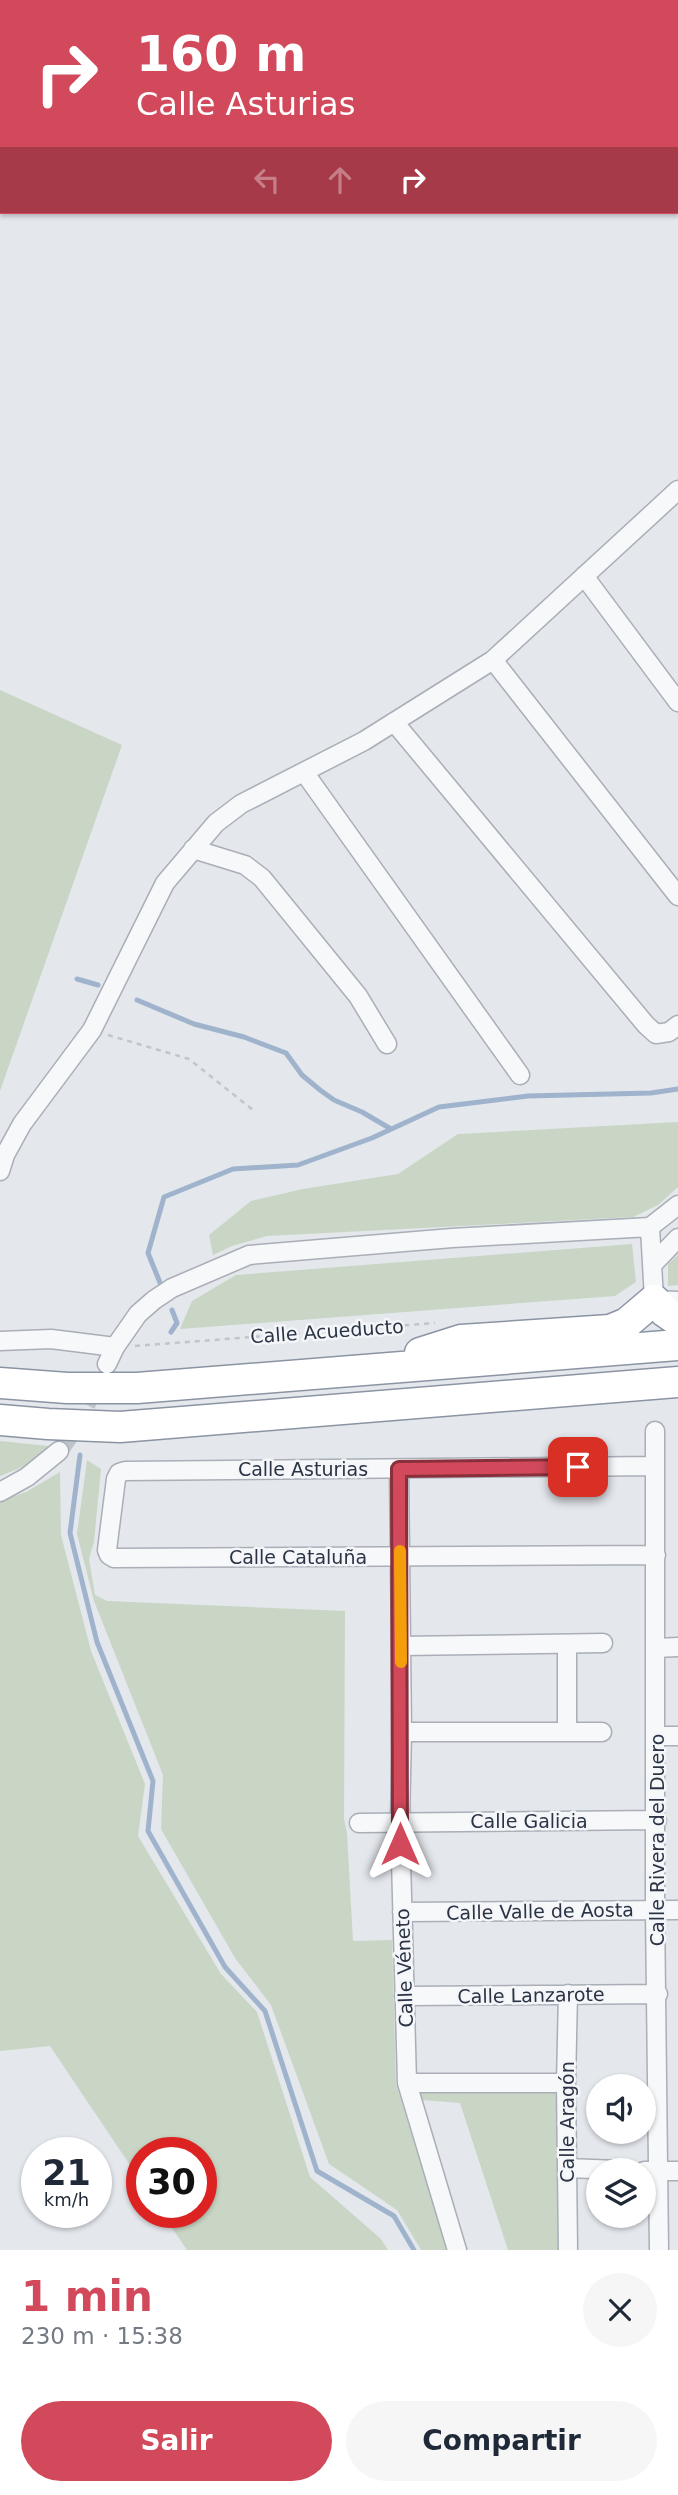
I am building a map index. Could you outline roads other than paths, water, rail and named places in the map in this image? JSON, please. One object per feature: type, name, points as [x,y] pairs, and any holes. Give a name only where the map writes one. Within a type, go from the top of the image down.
[{"type":"highway","points":[[666,1300],[664,1312],[678,1321]]},
{"type":"highway","points":[[366,1369],[461,1340],[610,1330],[666,1300]]},
{"type":"highway","points":[[0,1383],[66,1388],[137,1388],[678,1345]]},
{"type":"highway","points":[[0,1420],[120,1427],[678,1382]]},
{"type":"street","points":[[0,1171],[5,1155],[22,1124],[92,1030],[165,883],[216,824],[241,804],[364,741],[493,660],[678,490]]},
{"type":"street","points":[[584,576],[678,702]]},
{"type":"street","points":[[493,660],[678,896]]},
{"type":"street","points":[[394,722],[646,1025],[656,1034],[669,1032],[678,1025]]},
{"type":"street","points":[[304,772],[520,1075]]},
{"type":"street","points":[[193,849],[245,866],[262,878],[358,996],[387,1044]]},
{"type":"street","points":[[107,1364],[115,1347],[138,1314],[154,1300],[172,1288],[249,1255],[452,1238],[650,1227],[677,1206]]},
{"type":"street","points":[[650,1227],[654,1263],[666,1300]]},
{"type":"street","points":[[654,1263],[678,1238]]},
{"type":"street","points":[[0,1341],[51,1339],[115,1347]]},
{"type":"street","name":"Calle Rivera del Duero","points":[[652,2158],[658,1994],[655,1910],[655,1431]]},
{"type":"street","points":[[0,1492],[27,1477],[59,1451]]},
{"type":"street","name":"Calle Asturias","points":[[108,1555],[114,1491],[119,1473],[125,1471],[655,1466]]},
{"type":"street","name":"Calle Véneto","points":[[399,1469],[402,1732],[400,1822],[407,2083],[457,2250]]},
{"type":"street","name":"Calle Cataluña","points":[[108,1555],[114,1558],[656,1555]]},
{"type":"street","points":[[401,1646],[603,1643]]},
{"type":"street","points":[[567,1644],[567,1732]]},
{"type":"street","points":[[656,1648],[678,1647]]},
{"type":"street","points":[[402,1732],[602,1732]]},
{"type":"street","points":[[656,1736],[678,1736]]},
{"type":"street","name":"Calle Galicia","points":[[359,1823],[657,1820]]},
{"type":"street","name":"Calle Valle de Aosta","points":[[402,1912],[678,1910]]},
{"type":"street","name":"Calle Aragón","points":[[568,1994],[568,2250]]},
{"type":"street","name":"Calle Lanzarote","points":[[404,1996],[658,1994]]},
{"type":"street","points":[[407,2083],[566,2083]]},
{"type":"street","points":[[567,2168],[586,2169]]},
{"type":"street","points":[[656,2171],[678,2171]]},
{"type":"street","name":"Calle Rivera del Duero","points":[[656,2220],[659,2250]]},
{"type":"waterway","points":[[77,979],[98,985]]},
{"type":"waterway","points":[[137,1000],[194,1024],[244,1037],[286,1053],[302,1075],[320,1090],[391,1129]]},
{"type":"waterway","points":[[163,1290],[148,1253],[164,1197],[233,1169],[298,1165],[372,1138],[439,1107],[528,1096],[651,1093],[678,1089]]},
{"type":"waterway","points":[[171,1332],[177,1323],[172,1310]]},
{"type":"waterway","points":[[80,1455],[70,1533],[97,1642],[153,1781],[148,1831],[225,1967],[265,2011],[317,2171],[394,2216],[414,2250]]},
{"type":"tunnel","points":[[59,1451],[97,1384]]}]
